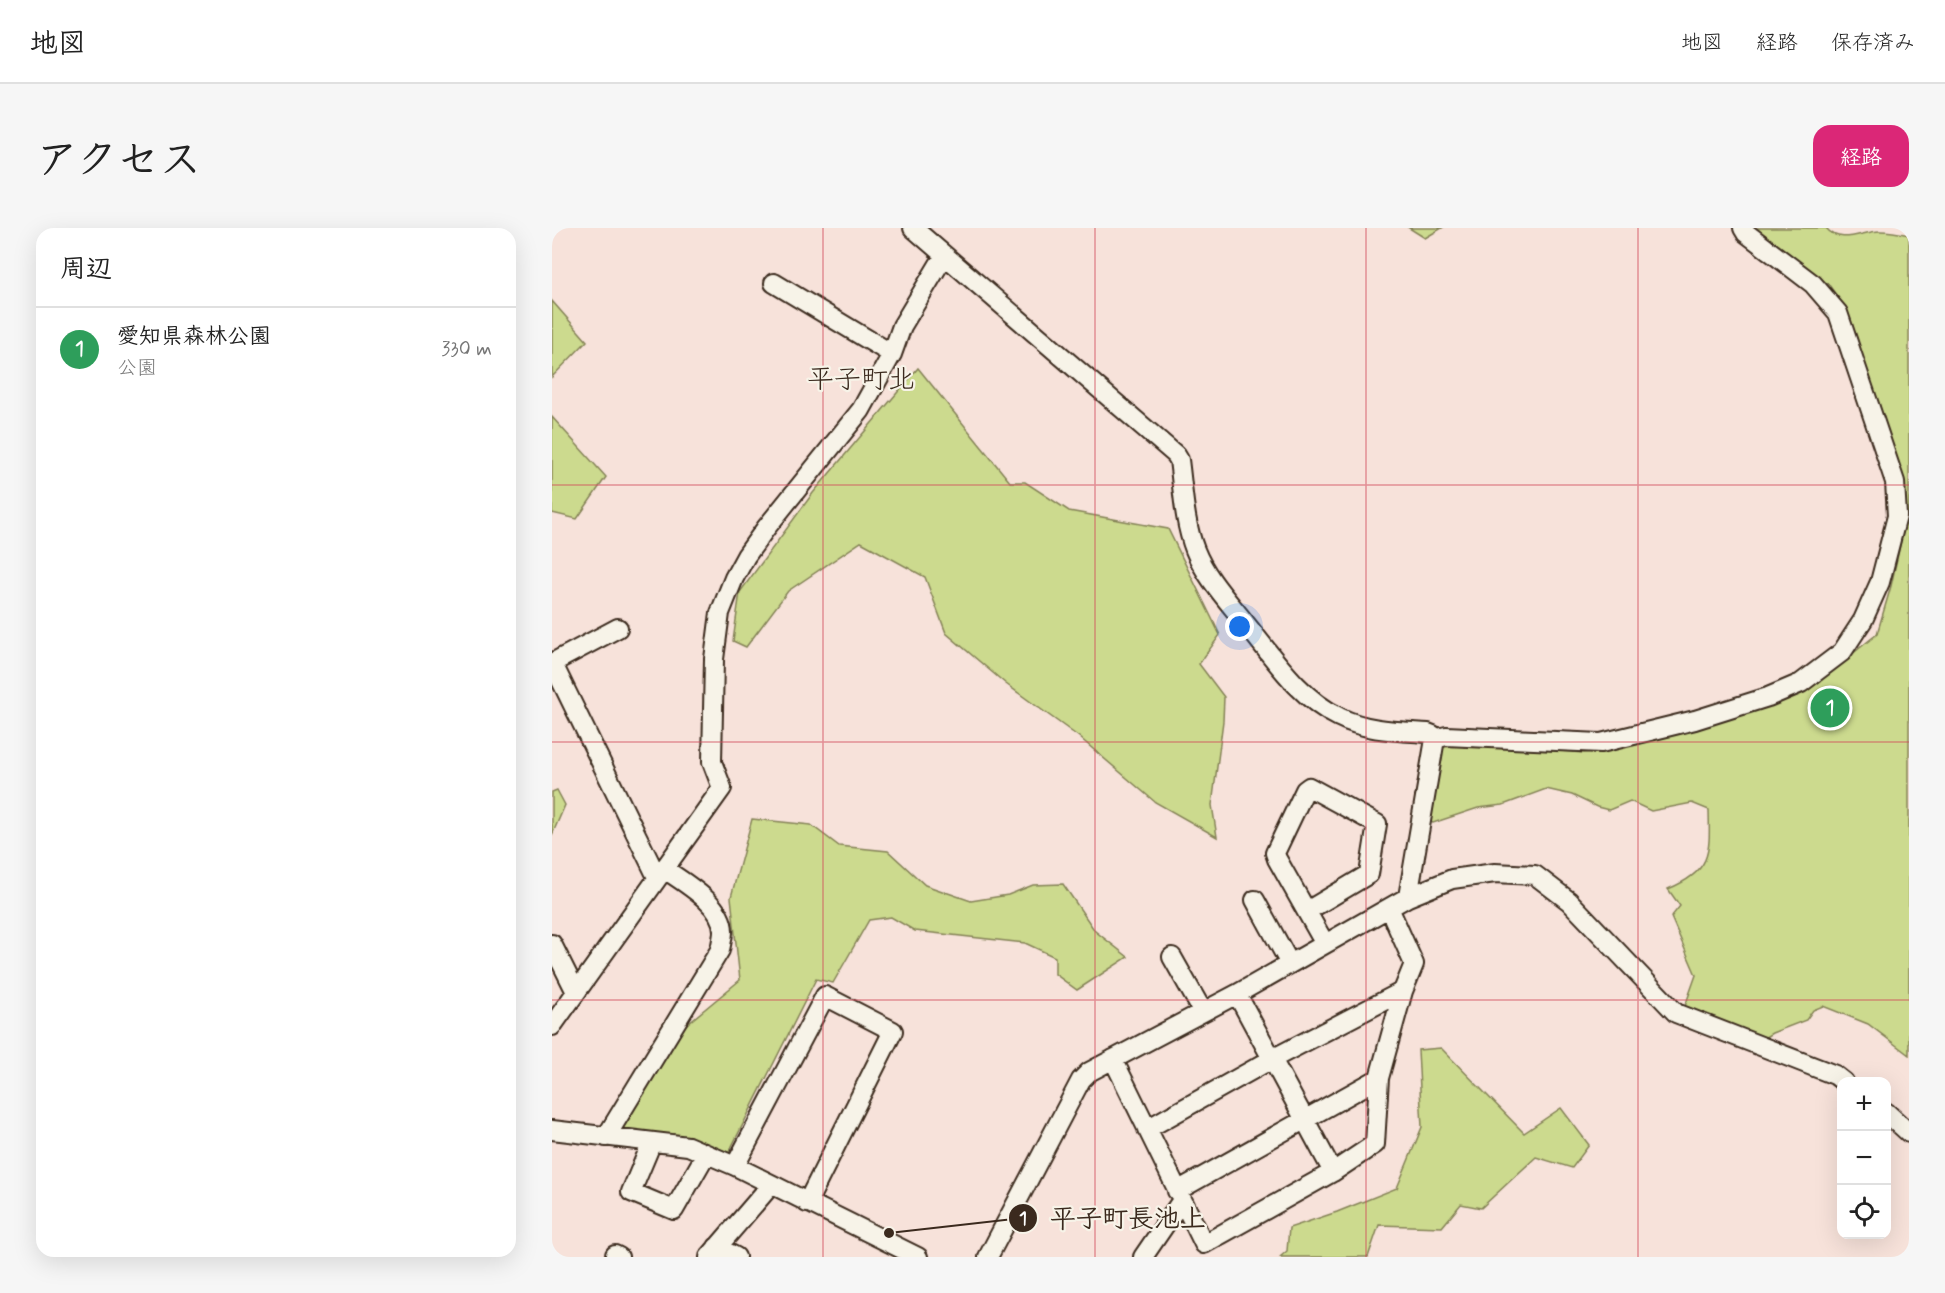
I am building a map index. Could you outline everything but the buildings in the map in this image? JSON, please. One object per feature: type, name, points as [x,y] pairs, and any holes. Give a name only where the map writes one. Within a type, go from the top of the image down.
[{"type":"street","points":[[913,228],[1176,455],[1179,460],[1189,528],[1195,550],[1222,595],[1294,683],[1310,698],[1340,718],[1377,729],[1433,735],[1435,739],[1408,897]]},
{"type":"street","points":[[1435,739],[1446,736],[1601,743],[1695,720],[1768,697],[1801,683],[1842,652],[1863,620],[1880,582],[1897,516],[1895,482],[1838,313],[1813,284],[1746,233],[1743,228]]},
{"type":"street","points":[[552,1026],[722,788],[712,762],[714,659],[723,604],[746,556],[861,411],[892,354],[902,326],[944,256]]},
{"type":"street","points":[[774,284],[892,354]]},
{"type":"street","points":[[606,1137],[720,950],[723,929],[715,908],[706,899],[660,873],[552,662],[618,628]]},
{"type":"street","points":[[1306,911],[1369,874],[1377,824],[1309,787],[1305,790],[1275,853],[1306,911],[1325,944]]},
{"type":"street","points":[[988,1257],[1081,1080],[1089,1072],[1237,994],[1408,897],[1452,879],[1495,873],[1535,875],[1569,901],[1676,1013],[1837,1077]]},
{"type":"street","points":[[1255,900],[1290,964]]},
{"type":"street","points":[[1113,1059],[1204,1244],[1333,1172],[1375,1144],[1379,1078],[1403,991],[1414,964],[1389,908]]},
{"type":"street","points":[[552,944],[576,992]]},
{"type":"street","points":[[1172,957],[1203,1012]]},
{"type":"street","points":[[1148,1130],[1272,1059],[1403,991]]},
{"type":"street","points":[[1237,994],[1333,1172]]},
{"type":"street","points":[[735,1166],[825,996],[893,1030],[807,1203]]},
{"type":"street","points":[[1143,1257],[1180,1196],[1379,1078]]},
{"type":"street","points":[[1891,1116],[1909,1133]]},
{"type":"street","points":[[552,1130],[688,1146],[735,1166],[918,1257]]},
{"type":"street","points":[[652,1142],[631,1191],[674,1210],[706,1154]]},
{"type":"street","points":[[736,1257],[713,1252],[771,1185]]},
{"type":"green space","points":[[1409,228],[1442,228],[1425,238]]},
{"type":"green space","points":[[1754,228],[1826,228],[1838,236],[1845,237],[1880,231],[1909,235],[1909,1055],[1868,1024],[1823,1006],[1813,1010],[1806,1020],[1772,1033],[1759,1041],[1684,1009],[1696,975],[1671,917],[1680,906],[1668,889],[1693,875],[1701,867],[1708,849],[1709,810],[1692,803],[1651,811],[1630,801],[1609,810],[1572,795],[1546,789],[1503,805],[1478,808],[1433,823],[1428,821],[1441,750],[1447,742],[1584,753],[1621,748],[1806,691],[1877,634],[1891,586],[1906,518],[1871,387],[1842,303],[1829,285]]},
{"type":"green space","points":[[552,301],[587,341],[552,377]]},
{"type":"green space","points":[[918,368],[1010,482],[1025,482],[1069,511],[1168,529],[1220,635],[1199,664],[1224,697],[1212,805],[1217,837],[1155,802],[1079,737],[1006,684],[946,633],[925,577],[861,542],[788,591],[746,647],[733,641],[740,592],[813,493]]},
{"type":"green space","points":[[552,417],[606,477],[577,519],[552,513]]},
{"type":"green space","points":[[557,790],[565,805],[552,835],[552,792]]},
{"type":"green space","points":[[752,819],[811,825],[839,846],[888,851],[925,885],[971,901],[1008,895],[1033,885],[1063,884],[1095,931],[1128,957],[1077,990],[1055,974],[1055,957],[1025,943],[915,931],[891,917],[869,920],[833,983],[816,979],[728,1154],[616,1132],[682,1028],[740,980],[731,897]]},
{"type":"green space","points":[[1441,1048],[1524,1133],[1561,1108],[1589,1145],[1572,1168],[1536,1157],[1481,1208],[1461,1204],[1442,1227],[1379,1225],[1368,1257],[1280,1257],[1287,1251],[1289,1228],[1397,1188],[1422,1127],[1418,1050]]},
{"type":"place","name":"愛知県森林公園","points":[[1830,708]]},
{"type":"place","name":"平子町長池上","points":[[889,1233]]},
{"type":"district","name":"平子町北","points":[[861,380]]}]
